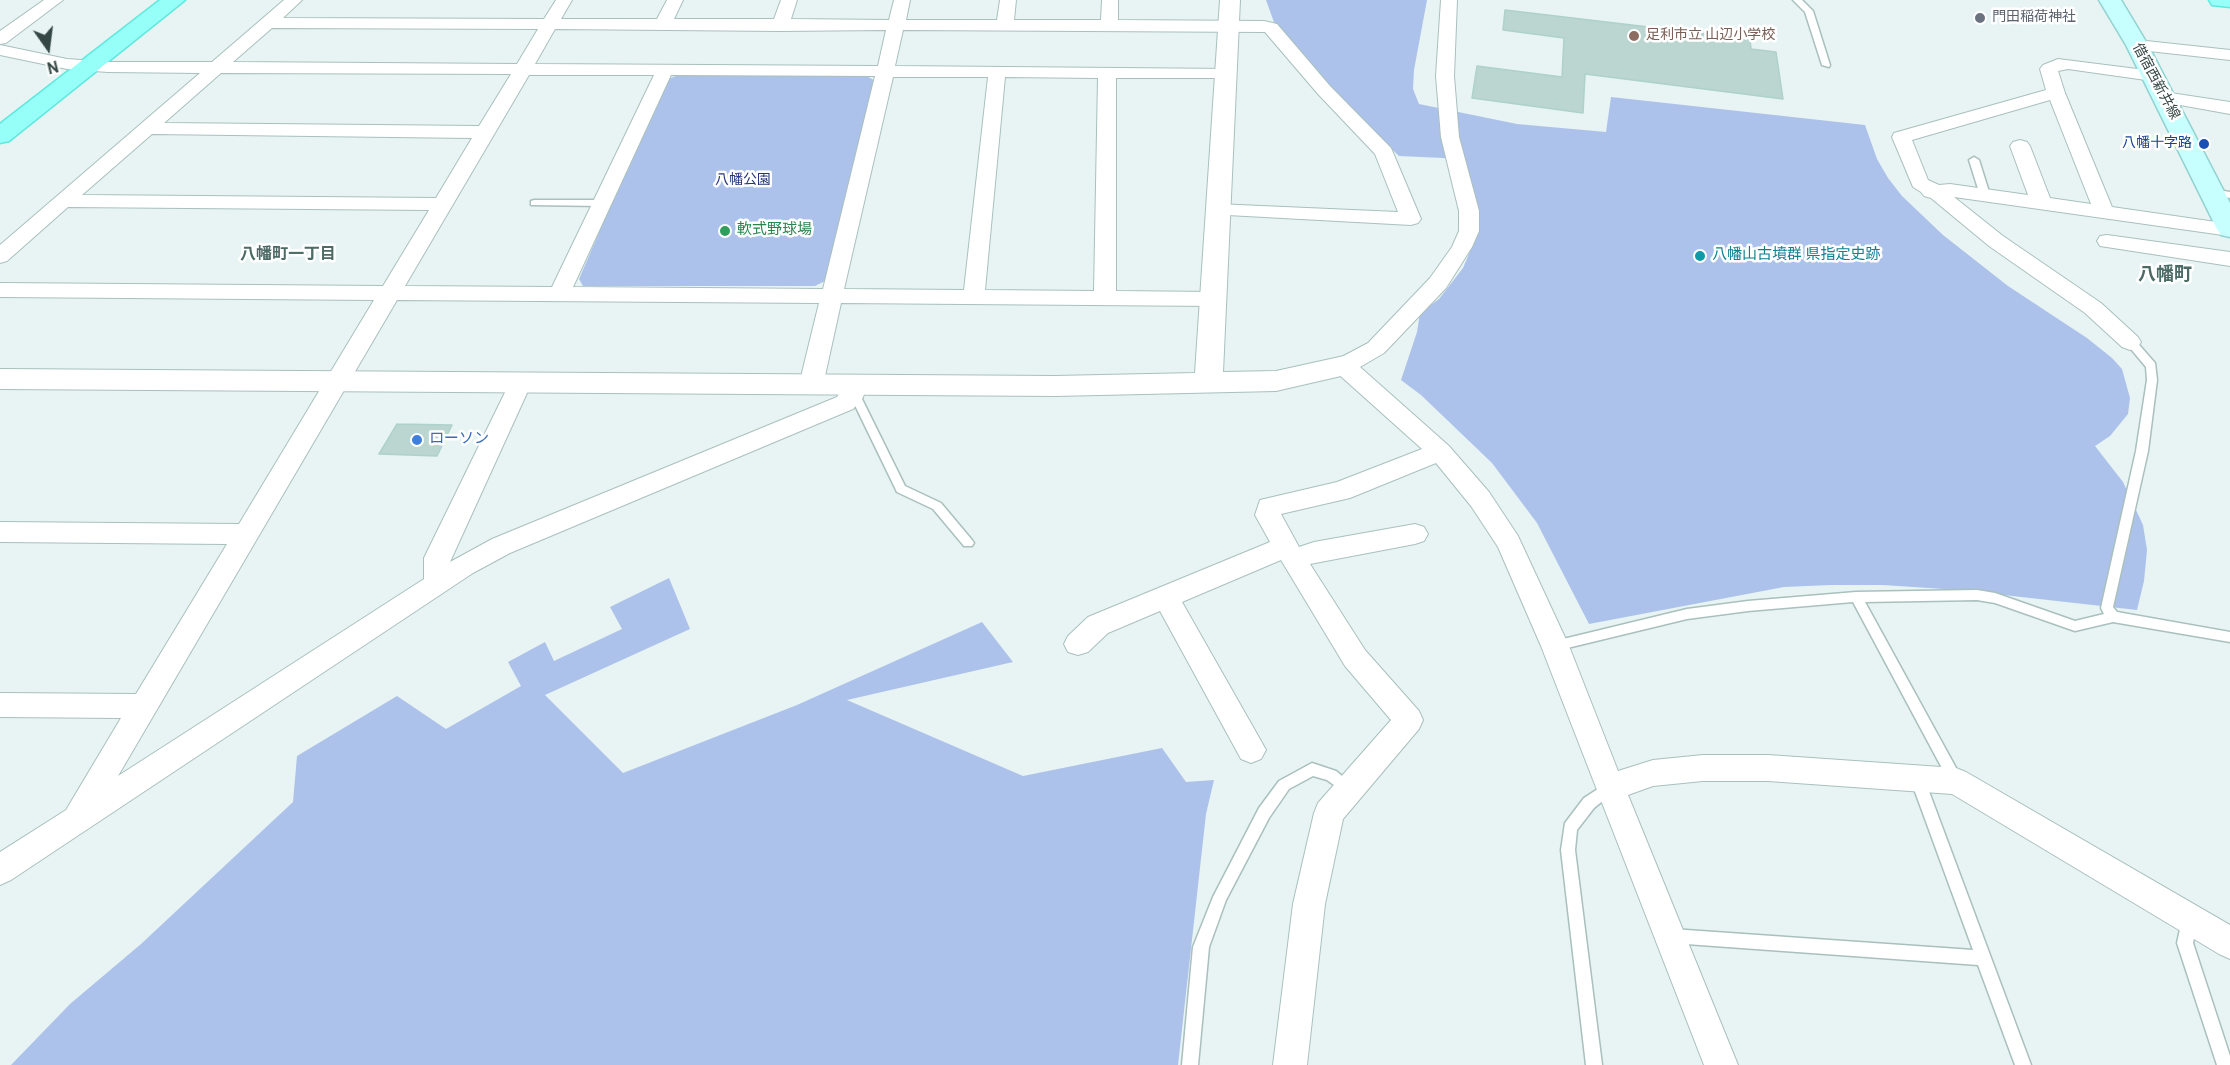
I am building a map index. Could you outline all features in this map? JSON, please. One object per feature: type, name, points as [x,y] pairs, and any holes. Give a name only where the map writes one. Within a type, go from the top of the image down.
[{"type":"main road","points":[[0,136],[174,0]]},
{"type":"main road","name":"借宿西新井線","points":[[2110,0],[2222,199],[2230,230]]},
{"type":"main road","points":[[2220,0],[2230,1]]},
{"type":"street","points":[[0,39],[55,0]]},
{"type":"street","points":[[0,256],[294,0]]},
{"type":"street","points":[[76,821],[564,0]]},
{"type":"street","points":[[663,25],[675,0]]},
{"type":"street","points":[[780,26],[789,0]]},
{"type":"street","points":[[811,385],[902,0]]},
{"type":"street","points":[[1004,27],[1008,0]]},
{"type":"street","points":[[1109,27],[1110,0]]},
{"type":"street","points":[[1208,384],[1216,210],[1230,0]]},
{"type":"street","points":[[0,379],[811,385],[856,389],[1276,381],[1344,366],[1376,348],[1438,283],[1462,247],[1469,231],[1468,211],[1450,137],[1445,76],[1449,0]]},
{"type":"street","points":[[267,23],[1228,28],[1264,26],[1271,28],[1324,90],[1383,152],[1410,219],[1216,210]]},
{"type":"street","points":[[2137,45],[2230,55]]},
{"type":"street","points":[[0,50],[89,66],[1225,73]]},
{"type":"street","points":[[2104,211],[2056,93],[2049,69],[2058,64],[2153,76]]},
{"type":"street","points":[[559,294],[665,70]]},
{"type":"street","points":[[974,297],[998,72]]},
{"type":"street","points":[[1105,298],[1107,72]]},
{"type":"street","points":[[2056,93],[1901,137],[1920,183],[1927,192],[2092,308],[2130,342]]},
{"type":"street","points":[[2164,97],[2230,108]]},
{"type":"street","points":[[147,128],[485,132]]},
{"type":"street","points":[[2020,146],[2041,202]]},
{"type":"street","points":[[1927,192],[1950,190],[2230,230]]},
{"type":"street","points":[[63,201],[443,204]]},
{"type":"street","points":[[2107,241],[2230,259]]},
{"type":"street","points":[[0,290],[1212,298]]},
{"type":"street","points":[[1344,366],[1440,452],[1480,499],[1509,543],[1555,646],[1721,1065]]},
{"type":"street","points":[[437,584],[437,558],[521,382]]},
{"type":"street","points":[[0,870],[437,584],[501,546],[806,421],[845,402],[856,389]]},
{"type":"street","points":[[1290,1065],[1309,904],[1329,813],[1409,720],[1355,658],[1289,553],[1268,515],[1269,507],[1283,502],[1341,491],[1440,452]]},
{"type":"street","points":[[0,532],[246,534]]},
{"type":"street","points":[[1078,644],[1098,625],[1166,597],[1289,553],[1314,552],[1415,534]]},
{"type":"street","points":[[1166,597],[1251,750]]},
{"type":"street","points":[[0,705],[144,706]]},
{"type":"street","points":[[1610,787],[1653,773],[1702,768],[1768,768],[1956,781],[2230,943]]},
{"type":"lane","points":[[1797,0],[1809,11],[1826,65]]},
{"type":"lane","points":[[1974,160],[1985,195]]},
{"type":"lane","points":[[534,202],[602,203]]},
{"type":"lane","points":[[2113,617],[2107,608],[2142,451],[2152,380],[2151,366],[2130,342]]},
{"type":"lane","points":[[856,389],[901,489],[937,506],[968,543]]},
{"type":"lane","points":[[1555,646],[1687,614],[1856,597],[1977,595],[1995,598],[2075,626],[2113,617],[2230,637]]},
{"type":"lane","points":[[1856,597],[1956,781]]},
{"type":"lane","points":[[1190,1065],[1201,947],[1220,897],[1264,813],[1284,785],[1312,769],[1331,775],[1349,790]]},
{"type":"lane","points":[[1917,777],[2023,1065]]},
{"type":"lane","points":[[1594,1065],[1568,850],[1570,828],[1589,803],[1610,787]]},
{"type":"lane","points":[[2190,919],[2185,943],[2225,1065]]},
{"type":"lane","points":[[1668,936],[1985,958]]},
{"type":"green space","points":[[1266,0],[1427,0],[1414,70],[1413,89],[1419,104],[1517,124],[1606,132],[1611,97],[1865,125],[1877,159],[1888,178],[1902,196],[1943,235],[2008,286],[2087,338],[2122,369],[2130,398],[2128,414],[2110,436],[2095,446],[2123,482],[2143,525],[2147,550],[2144,581],[2137,610],[1959,590],[1883,585],[1831,585],[1784,587],[1589,624],[1537,523],[1492,463],[1421,395],[1401,380],[1417,332],[1420,313],[1439,299],[1463,268],[1474,242],[1465,159],[1399,156],[1359,118],[1275,25]]},
{"type":"green space","name":"八幡公園","points":[[679,75],[867,76],[875,81],[827,280],[815,286],[583,286],[579,279],[665,80]]},
{"type":"green space","points":[[669,578],[690,629],[545,695],[623,773],[797,705],[982,622],[1013,662],[847,700],[1023,776],[1162,748],[1186,782],[1214,780],[1206,814],[1178,1065],[11,1065],[70,1004],[141,944],[293,802],[297,756],[397,696],[446,729],[521,686],[508,662],[545,642],[554,661],[622,629],[610,607]]},
{"type":"building","points":[[1505,10],[1750,39],[1751,49],[1776,52],[1783,99],[1585,74],[1583,113],[1472,98],[1477,66],[1562,77],[1564,38],[1503,30]]},
{"type":"building","name":"ローソン","points":[[397,424],[452,425],[437,456],[379,454]]},
{"type":"place","name":"門田稲荷神社","points":[[1980,18]]},
{"type":"place","name":"足利市立 山辺小学校","points":[[1634,36]]},
{"type":"place","name":"八幡十字路","points":[[2204,144]]},
{"type":"place","name":"軟式野球場","points":[[725,231]]},
{"type":"place","name":"八幡山古墳群 県指定史跡","points":[[1700,256]]},
{"type":"place","name":"ローソン","points":[[417,440]]},
{"type":"district","name":"八幡町一丁目","points":[[288,256]]},
{"type":"district","name":"八幡町","points":[[2165,276]]}]
